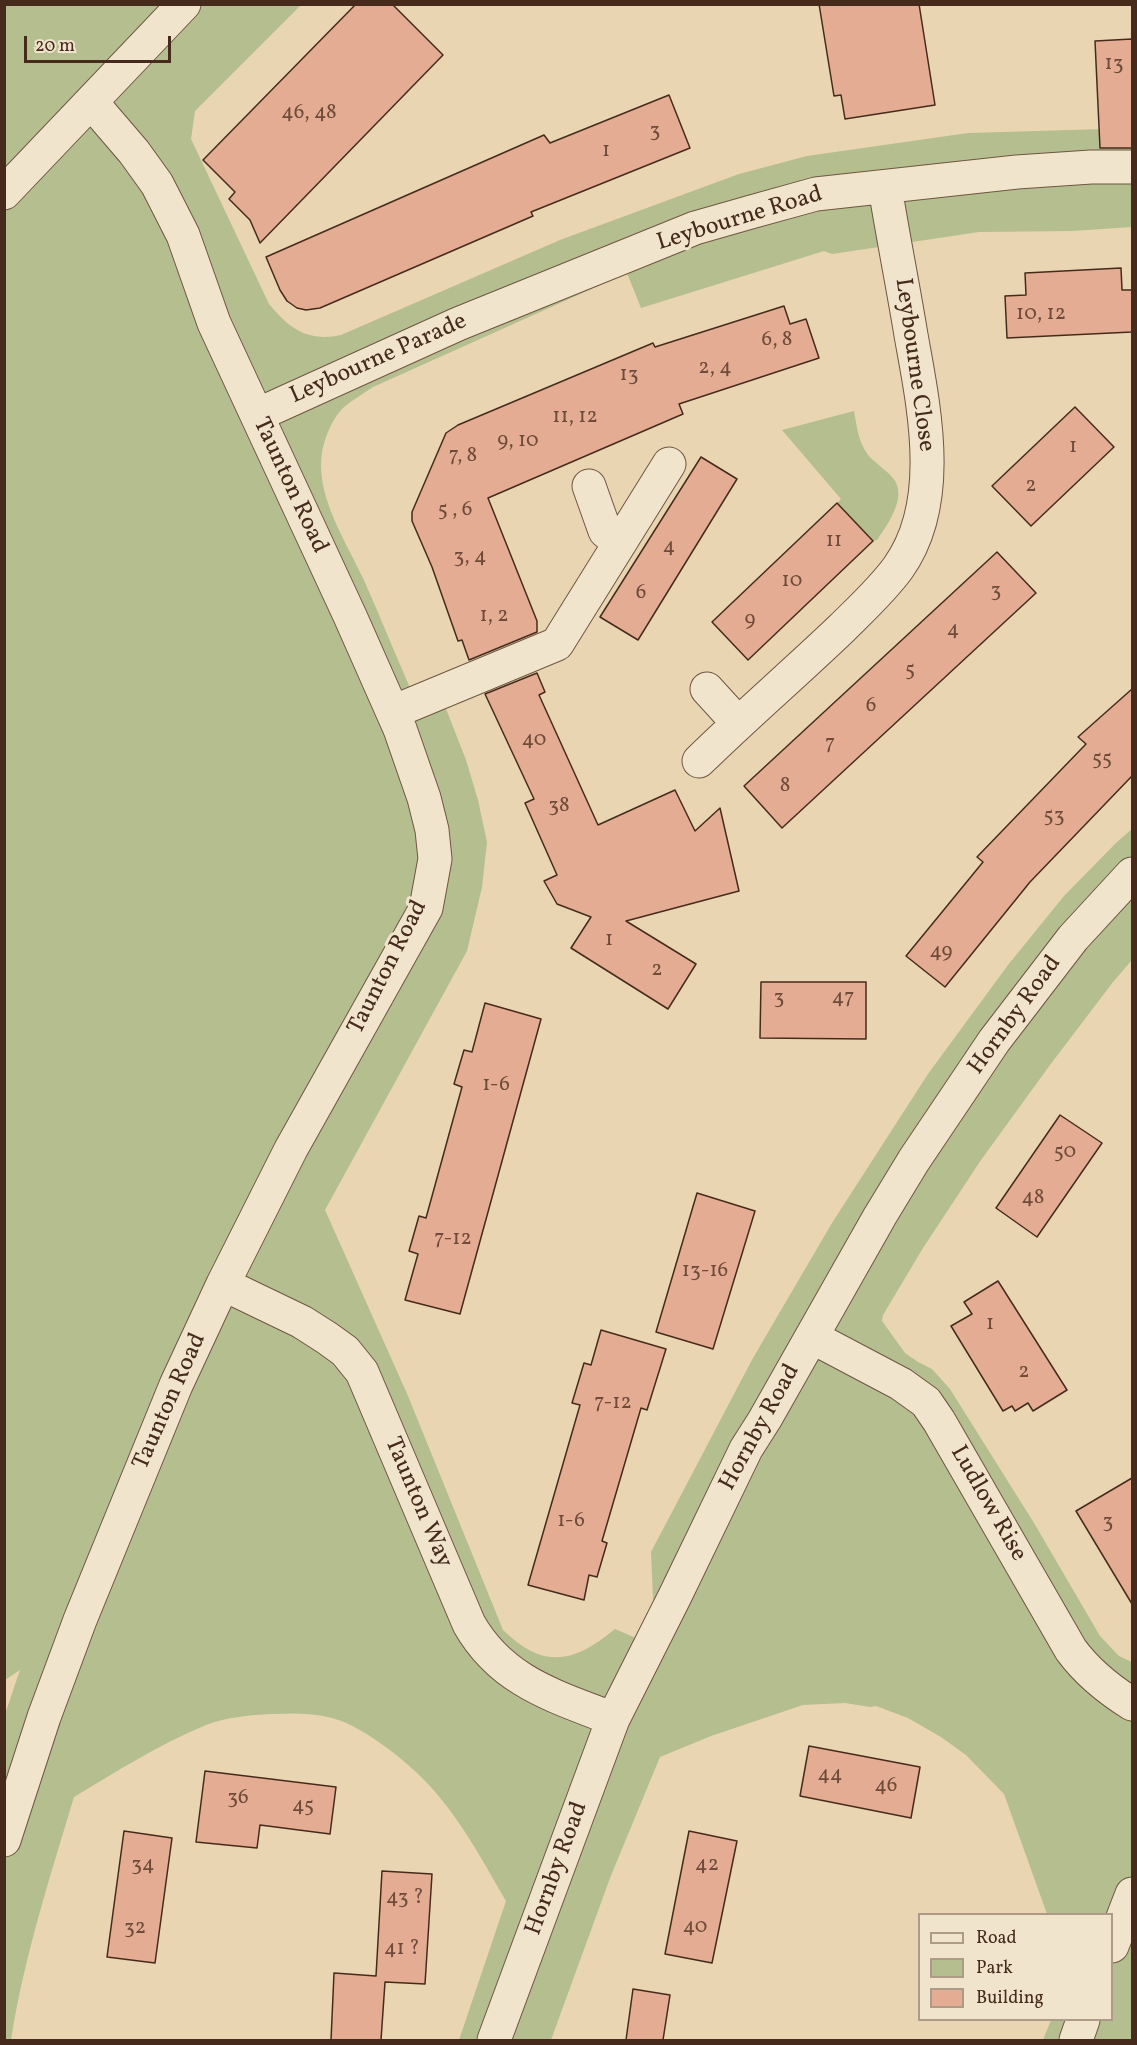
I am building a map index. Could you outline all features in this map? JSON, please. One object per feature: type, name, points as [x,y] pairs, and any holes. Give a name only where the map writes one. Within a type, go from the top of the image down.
[{"type":"street","points":[[4,193],[184,4]]},
{"type":"street","name":"Taunton Road","points":[[4,1840],[80,1620],[176,1385],[291,1149],[426,908],[435,859],[432,830],[424,798],[393,712],[214,323],[183,235],[157,184],[134,152],[92,103]]},
{"type":"street","name":"Leybourne Road","points":[[502,307],[695,228],[816,194],[1017,172],[1132,167]]},
{"type":"street","name":"Leybourne Close","points":[[699,761],[738,723],[798,671],[877,593],[898,567],[920,522],[927,472],[926,423],[885,188]]},
{"type":"street","name":"Leybourne Parade","points":[[256,415],[502,307]]},
{"type":"street","points":[[393,712],[557,644],[669,464]]},
{"type":"street","points":[[589,486],[605,531],[620,543]]},
{"type":"street","points":[[707,689],[738,723]]},
{"type":"street","name":"Hornby Road","points":[[494,2040],[613,1719],[746,1449],[812,1337],[865,1240],[914,1160],[994,1041],[1074,938],[1132,874]]},
{"type":"street","name":"Taunton Way","points":[[224,1284],[302,1322],[345,1351],[362,1372],[469,1624],[485,1647],[503,1666],[535,1687],[552,1696],[613,1719]]},
{"type":"street","name":"Ludlow Rise","points":[[812,1337],[902,1384],[926,1402],[1071,1650],[1087,1671],[1132,1704]]},
{"type":"street","points":[[1113,1943],[1132,1894]]},
{"type":"street","points":[[1076,2040],[1082,2021]]},
{"type":"green space","points":[[4,5],[301,5],[195,111],[191,139],[269,304],[292,327],[318,337],[341,335],[560,240],[739,174],[807,156],[968,133],[1132,130],[1132,227],[1072,231],[979,232],[832,254],[824,251],[641,308],[627,273],[373,387],[346,405],[334,419],[322,451],[321,470],[329,507],[363,578],[410,688],[434,678],[466,760],[487,842],[482,887],[467,951],[325,1210],[408,1396],[503,1630],[532,1652],[559,1657],[572,1655],[586,1649],[615,1629],[655,1644],[651,1552],[753,1358],[832,1223],[928,1074],[1008,965],[1064,896],[1132,829],[1132,960],[1050,1065],[981,1160],[923,1248],[883,1315],[882,1321],[905,1353],[932,1369],[950,1389],[1034,1523],[1100,1636],[1119,1656],[1132,1662],[1132,2040],[1043,2040],[1051,2021],[1113,2021],[1113,1913],[1047,1913],[1004,1794],[966,1755],[908,1718],[876,1706],[845,1703],[803,1705],[711,1736],[660,1757],[610,1878],[551,2040],[459,2040],[506,1901],[455,1817],[408,1764],[361,1730],[325,1716],[256,1715],[230,1718],[206,1725],[155,1749],[74,1797],[30,1948],[11,2040],[5,2040],[4,1717],[20,1670],[5,1680]]},
{"type":"green space","points":[[854,411],[858,434],[865,450],[897,484],[898,501],[895,509],[877,540],[873,541],[837,503],[841,499],[782,430]]},
{"type":"building","points":[[356,4],[392,4],[443,55],[260,243],[250,220],[229,199],[235,192],[203,160]]},
{"type":"building","points":[[819,4],[919,4],[935,105],[845,119],[841,95],[834,96]]},
{"type":"building","points":[[1132,39],[1132,148],[1100,148],[1095,41]]},
{"type":"building","points":[[669,95],[690,148],[531,212],[533,216],[320,308],[306,310],[297,308],[287,301],[280,290],[266,257],[544,135],[550,143]]},
{"type":"building","points":[[1121,268],[1122,290],[1132,290],[1132,332],[1007,338],[1005,296],[1026,295],[1025,273]]},
{"type":"building","points":[[784,306],[790,324],[806,319],[819,358],[679,404],[683,414],[488,498],[537,621],[537,632],[469,660],[462,640],[458,641],[432,567],[412,521],[412,512],[446,433],[458,425],[653,343],[655,347]]},
{"type":"building","points":[[1075,407],[1114,447],[1031,526],[992,486]]},
{"type":"building","points":[[701,457],[737,479],[638,640],[600,617]]},
{"type":"building","points":[[837,503],[873,541],[748,660],[712,622]]},
{"type":"building","points":[[997,552],[1036,593],[782,828],[744,786]]},
{"type":"building","points":[[537,673],[545,692],[539,695],[598,825],[675,790],[695,831],[720,808],[739,891],[626,921],[696,964],[668,1009],[571,948],[591,917],[557,904],[544,881],[557,875],[525,803],[534,799],[485,694]]},
{"type":"building","points":[[1132,689],[1132,776],[1030,882],[945,987],[906,956],[983,862],[977,857],[1086,744],[1078,737]]},
{"type":"building","points":[[761,982],[866,982],[866,1039],[760,1038]]},
{"type":"building","points":[[485,1003],[541,1019],[460,1314],[405,1300],[418,1254],[409,1251],[419,1216],[426,1218],[462,1087],[454,1084],[464,1050],[472,1052]]},
{"type":"building","points":[[1060,1115],[1102,1143],[1037,1237],[996,1208]]},
{"type":"building","points":[[697,1193],[755,1211],[713,1349],[656,1332]]},
{"type":"building","points":[[998,1281],[1067,1390],[1033,1411],[1028,1403],[1015,1411],[1012,1406],[1003,1411],[951,1326],[972,1314],[964,1302]]},
{"type":"building","points":[[601,1330],[666,1349],[647,1410],[641,1408],[602,1541],[607,1543],[597,1577],[589,1575],[584,1600],[528,1585],[580,1405],[572,1403],[584,1363],[591,1365]]},
{"type":"building","points":[[1132,1478],[1132,1604],[1076,1511]]},
{"type":"building","points":[[809,1746],[920,1767],[911,1818],[800,1796]]},
{"type":"building","points":[[205,1771],[336,1787],[330,1834],[260,1825],[257,1848],[196,1842]]},
{"type":"building","points":[[124,1831],[172,1838],[155,1963],[107,1957]]},
{"type":"building","points":[[689,1831],[737,1841],[712,1963],[665,1954]]},
{"type":"building","points":[[382,1871],[432,1874],[425,1984],[385,1982],[381,2040],[331,2040],[334,1973],[376,1976]]},
{"type":"building","points":[[633,1989],[670,1995],[663,2040],[626,2040]]}]
